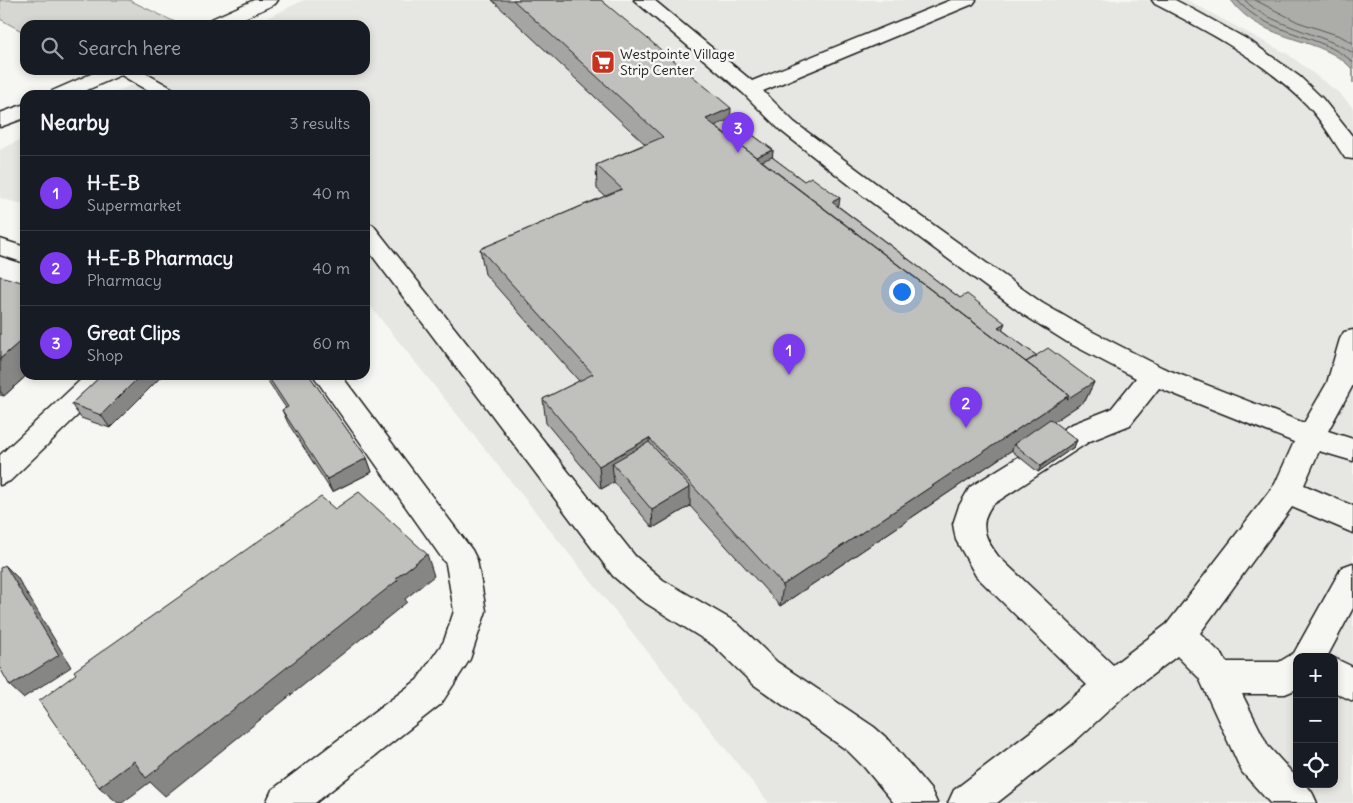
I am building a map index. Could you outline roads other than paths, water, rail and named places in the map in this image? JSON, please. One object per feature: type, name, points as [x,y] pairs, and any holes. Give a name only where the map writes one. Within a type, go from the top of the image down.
[{"type":"street","points":[[225,20],[269,0]]},
{"type":"street","points":[[643,0],[750,89],[787,126],[874,193],[1033,309],[1076,336],[1154,375],[1310,437],[1353,450]]},
{"type":"street","points":[[750,89],[967,0]]},
{"type":"street","points":[[1161,0],[1253,50],[1281,70],[1330,116],[1353,153]]},
{"type":"street","points":[[71,90],[105,75]]},
{"type":"street","points":[[135,75],[161,90]]},
{"type":"street","points":[[0,121],[20,112]]},
{"type":"street","points":[[370,236],[624,566],[652,590],[725,634],[765,673],[861,739],[878,754],[918,803]]},
{"type":"street","points":[[0,247],[20,253]]},
{"type":"street","points":[[967,803],[1059,732],[1111,686],[1178,635],[1287,491],[1310,437],[1340,384],[1353,339]]},
{"type":"street","points":[[1111,686],[1003,582],[975,551],[969,538],[968,525],[974,505],[981,496],[1080,433],[1106,421],[1120,418],[1154,375]]},
{"type":"street","points":[[0,473],[98,380]]},
{"type":"street","points":[[285,803],[430,692],[458,648],[470,611],[461,560],[330,380]]},
{"type":"street","points":[[1287,491],[1353,520]]},
{"type":"street","points":[[1311,653],[1353,577]]},
{"type":"street","points":[[1178,635],[1204,659],[1217,678],[1255,759],[1274,784],[1298,803]]},
{"type":"street","points":[[1217,678],[1285,678],[1293,671]]},
{"type":"street","points":[[1338,676],[1353,685]]},
{"type":"water","points":[[1231,0],[1353,0],[1353,70],[1326,50],[1259,25],[1244,14]]},
{"type":"place","name":"Westpointe Village Strip Center","points":[[603,62]]},
{"type":"place","name":"Great Clips","points":[[738,153]]},
{"type":"place","name":"H-E-B","points":[[789,375]]},
{"type":"place","name":"H-E-B Pharmacy","points":[[966,428]]}]
